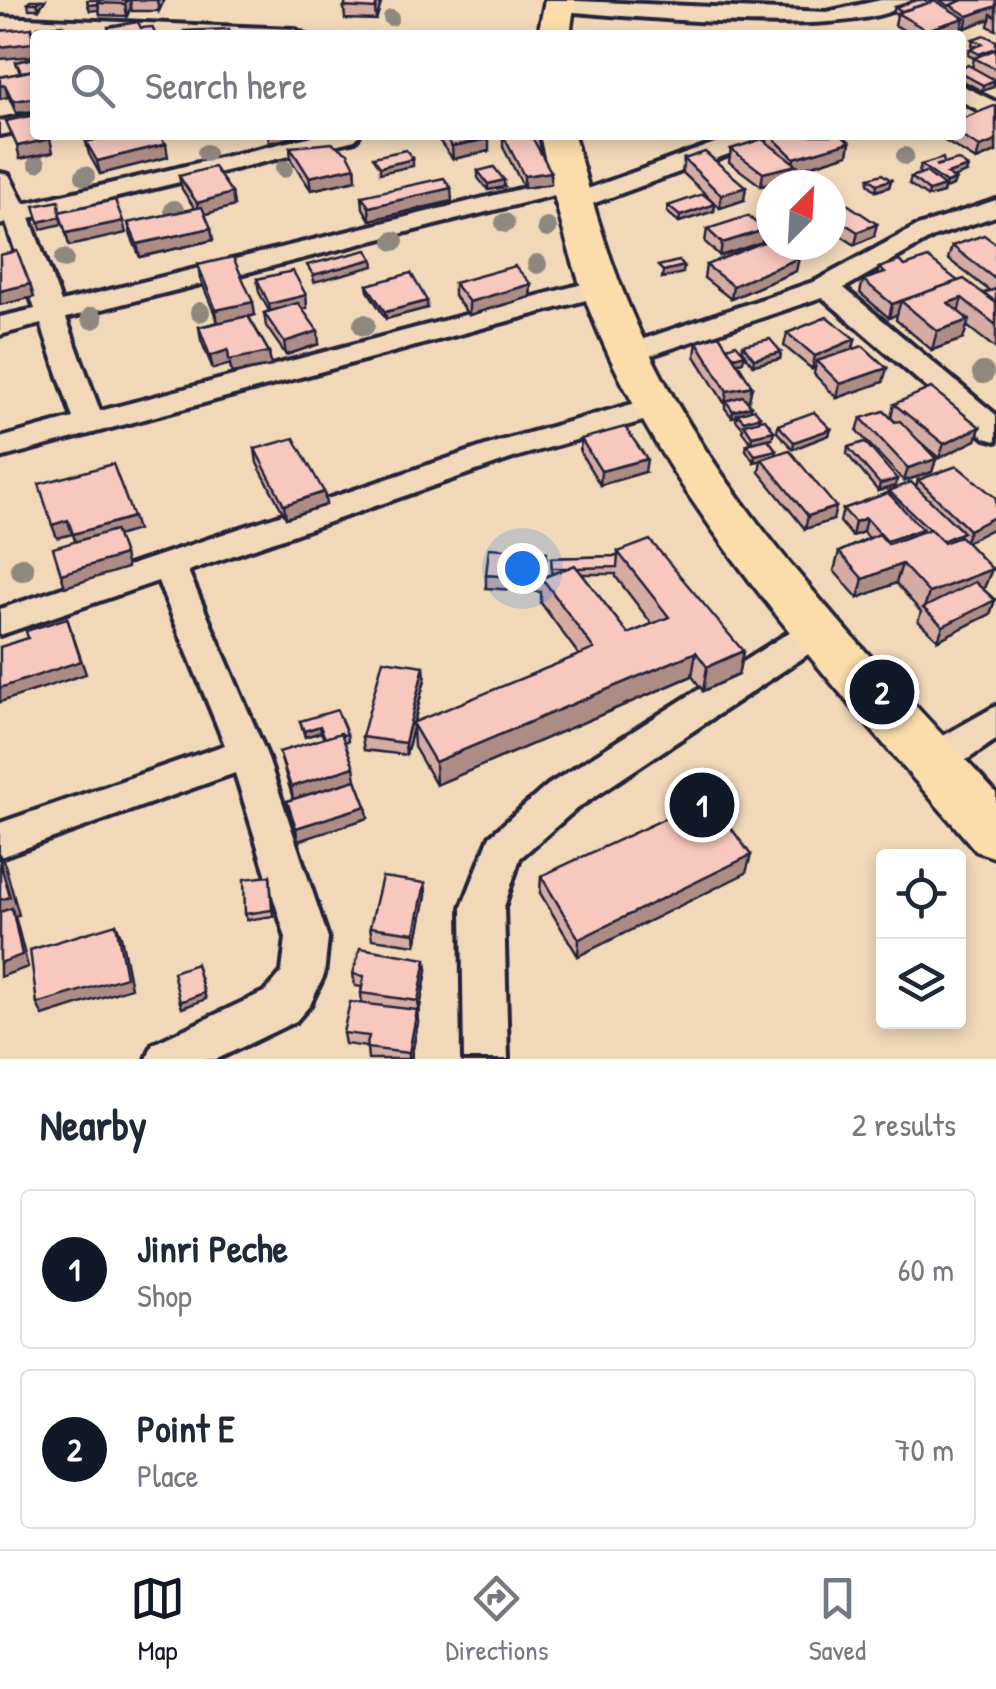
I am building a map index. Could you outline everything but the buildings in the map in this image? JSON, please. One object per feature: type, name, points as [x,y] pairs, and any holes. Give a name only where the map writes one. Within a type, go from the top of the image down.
[{"type":"highway","points":[[558,140],[567,194],[602,288],[657,407],[708,483],[819,630],[996,833]]},
{"type":"street","points":[[558,13],[841,17],[900,0]]},
{"type":"street","points":[[715,13],[720,30]]},
{"type":"street","points":[[841,17],[855,30]]},
{"type":"street","points":[[0,23],[172,30]]},
{"type":"street","points":[[966,95],[996,112]]},
{"type":"street","points":[[0,128],[30,122]]},
{"type":"street","points":[[8,216],[326,140]]},
{"type":"street","points":[[0,326],[567,194],[744,140]]},
{"type":"street","points":[[0,180],[8,216],[51,313],[90,422]]},
{"type":"street","points":[[630,353],[826,287],[924,232],[996,208]]},
{"type":"street","points":[[826,287],[996,431]]},
{"type":"street","points":[[0,448],[602,288]]},
{"type":"street","points":[[0,622],[508,448],[657,407]]},
{"type":"street","points":[[168,564],[247,753],[307,938],[307,970],[295,993],[281,1006],[169,1059]]},
{"type":"street","points":[[486,1059],[484,907],[504,848],[562,797],[819,630]]},
{"type":"street","points":[[933,760],[996,721]]},
{"type":"street","points":[[0,840],[247,753]]},
{"type":"place","name":"Point E","points":[[882,692]]},
{"type":"place","name":"Jinri Peche","points":[[702,805]]}]
